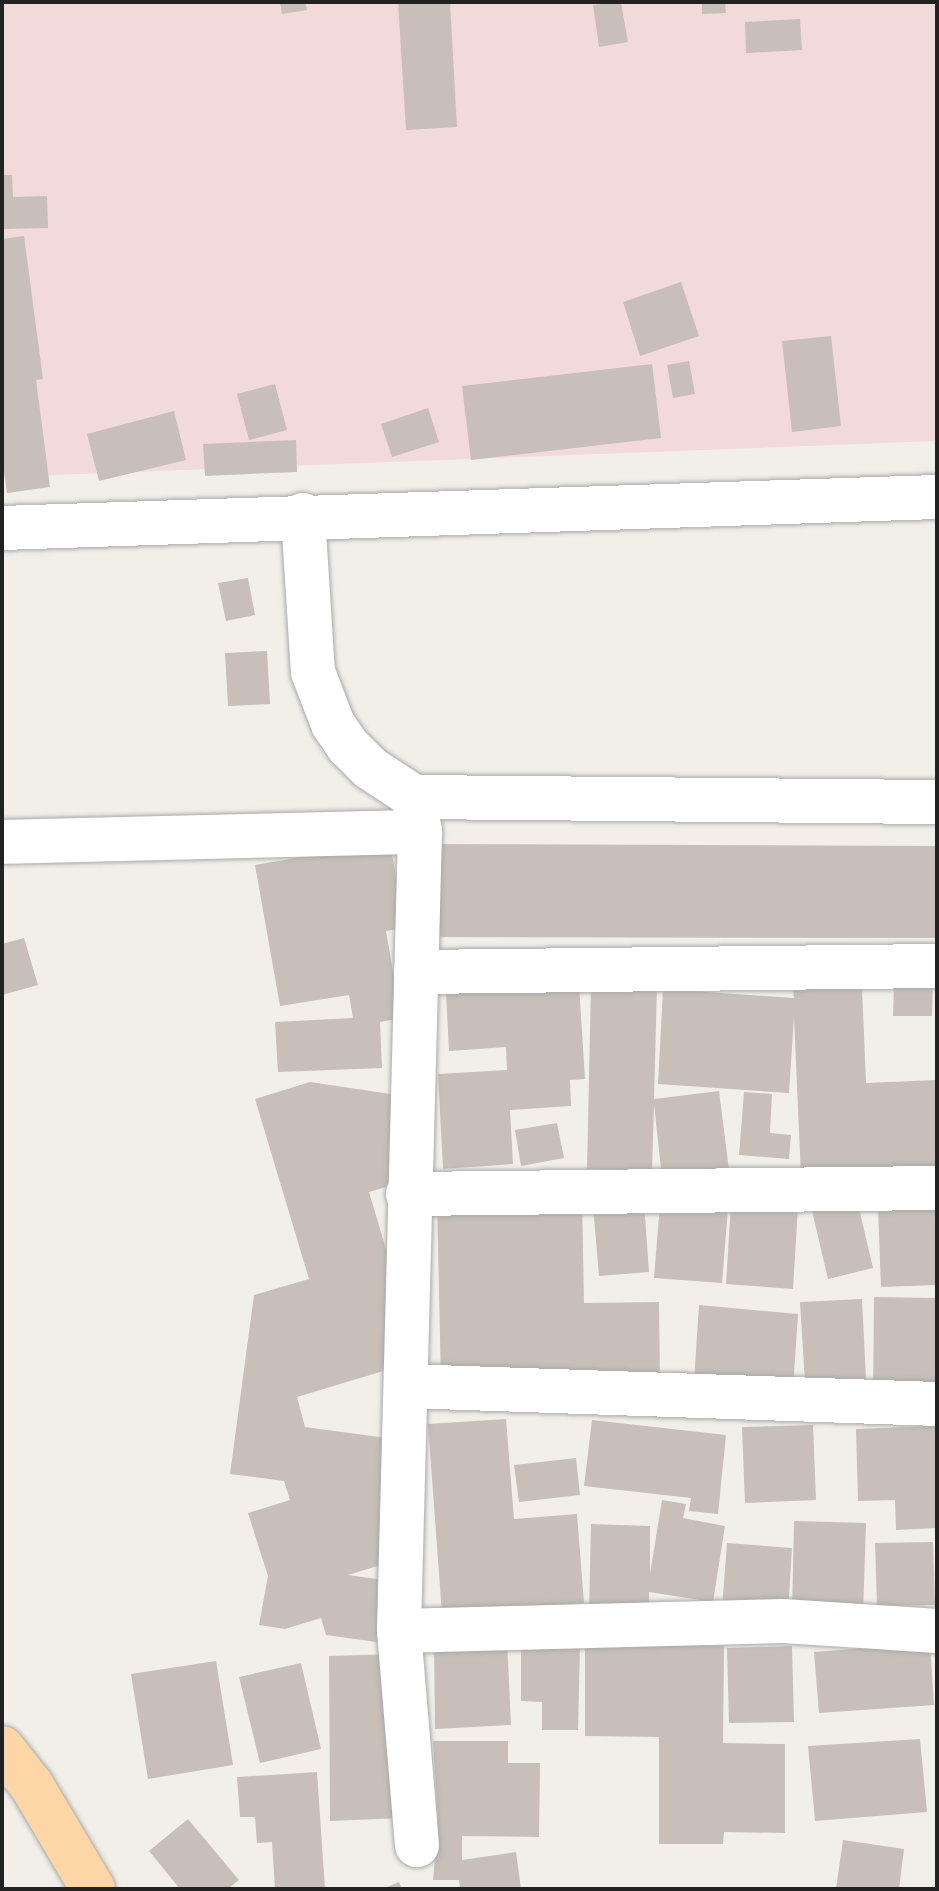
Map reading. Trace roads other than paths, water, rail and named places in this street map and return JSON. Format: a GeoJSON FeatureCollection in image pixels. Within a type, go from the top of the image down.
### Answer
{"type":"FeatureCollection","features":[{"type":"Feature","properties":{"kind":"main road"},"geometry":{"type":"LineString","coordinates":[[2,1748],[32,1786],[93,1889]]}},
{"type":"Feature","properties":{"kind":"street"},"geometry":{"type":"LineString","coordinates":[[2,528],[303,515],[937,497]]}},
{"type":"Feature","properties":{"kind":"street"},"geometry":{"type":"LineString","coordinates":[[303,515],[313,672],[333,724],[370,768],[417,814],[416,972],[399,1631],[417,1845]]}},
{"type":"Feature","properties":{"kind":"street"},"geometry":{"type":"LineString","coordinates":[[2,842],[417,814],[937,802]]}},
{"type":"Feature","properties":{"kind":"street"},"geometry":{"type":"LineString","coordinates":[[416,972],[937,966]]}},
{"type":"Feature","properties":{"kind":"street"},"geometry":{"type":"LineString","coordinates":[[408,1194],[937,1188]]}},
{"type":"Feature","properties":{"kind":"street"},"geometry":{"type":"LineString","coordinates":[[406,1386],[937,1404]]}},
{"type":"Feature","properties":{"kind":"street"},"geometry":{"type":"LineString","coordinates":[[399,1631],[783,1621],[937,1631]]}}]}
